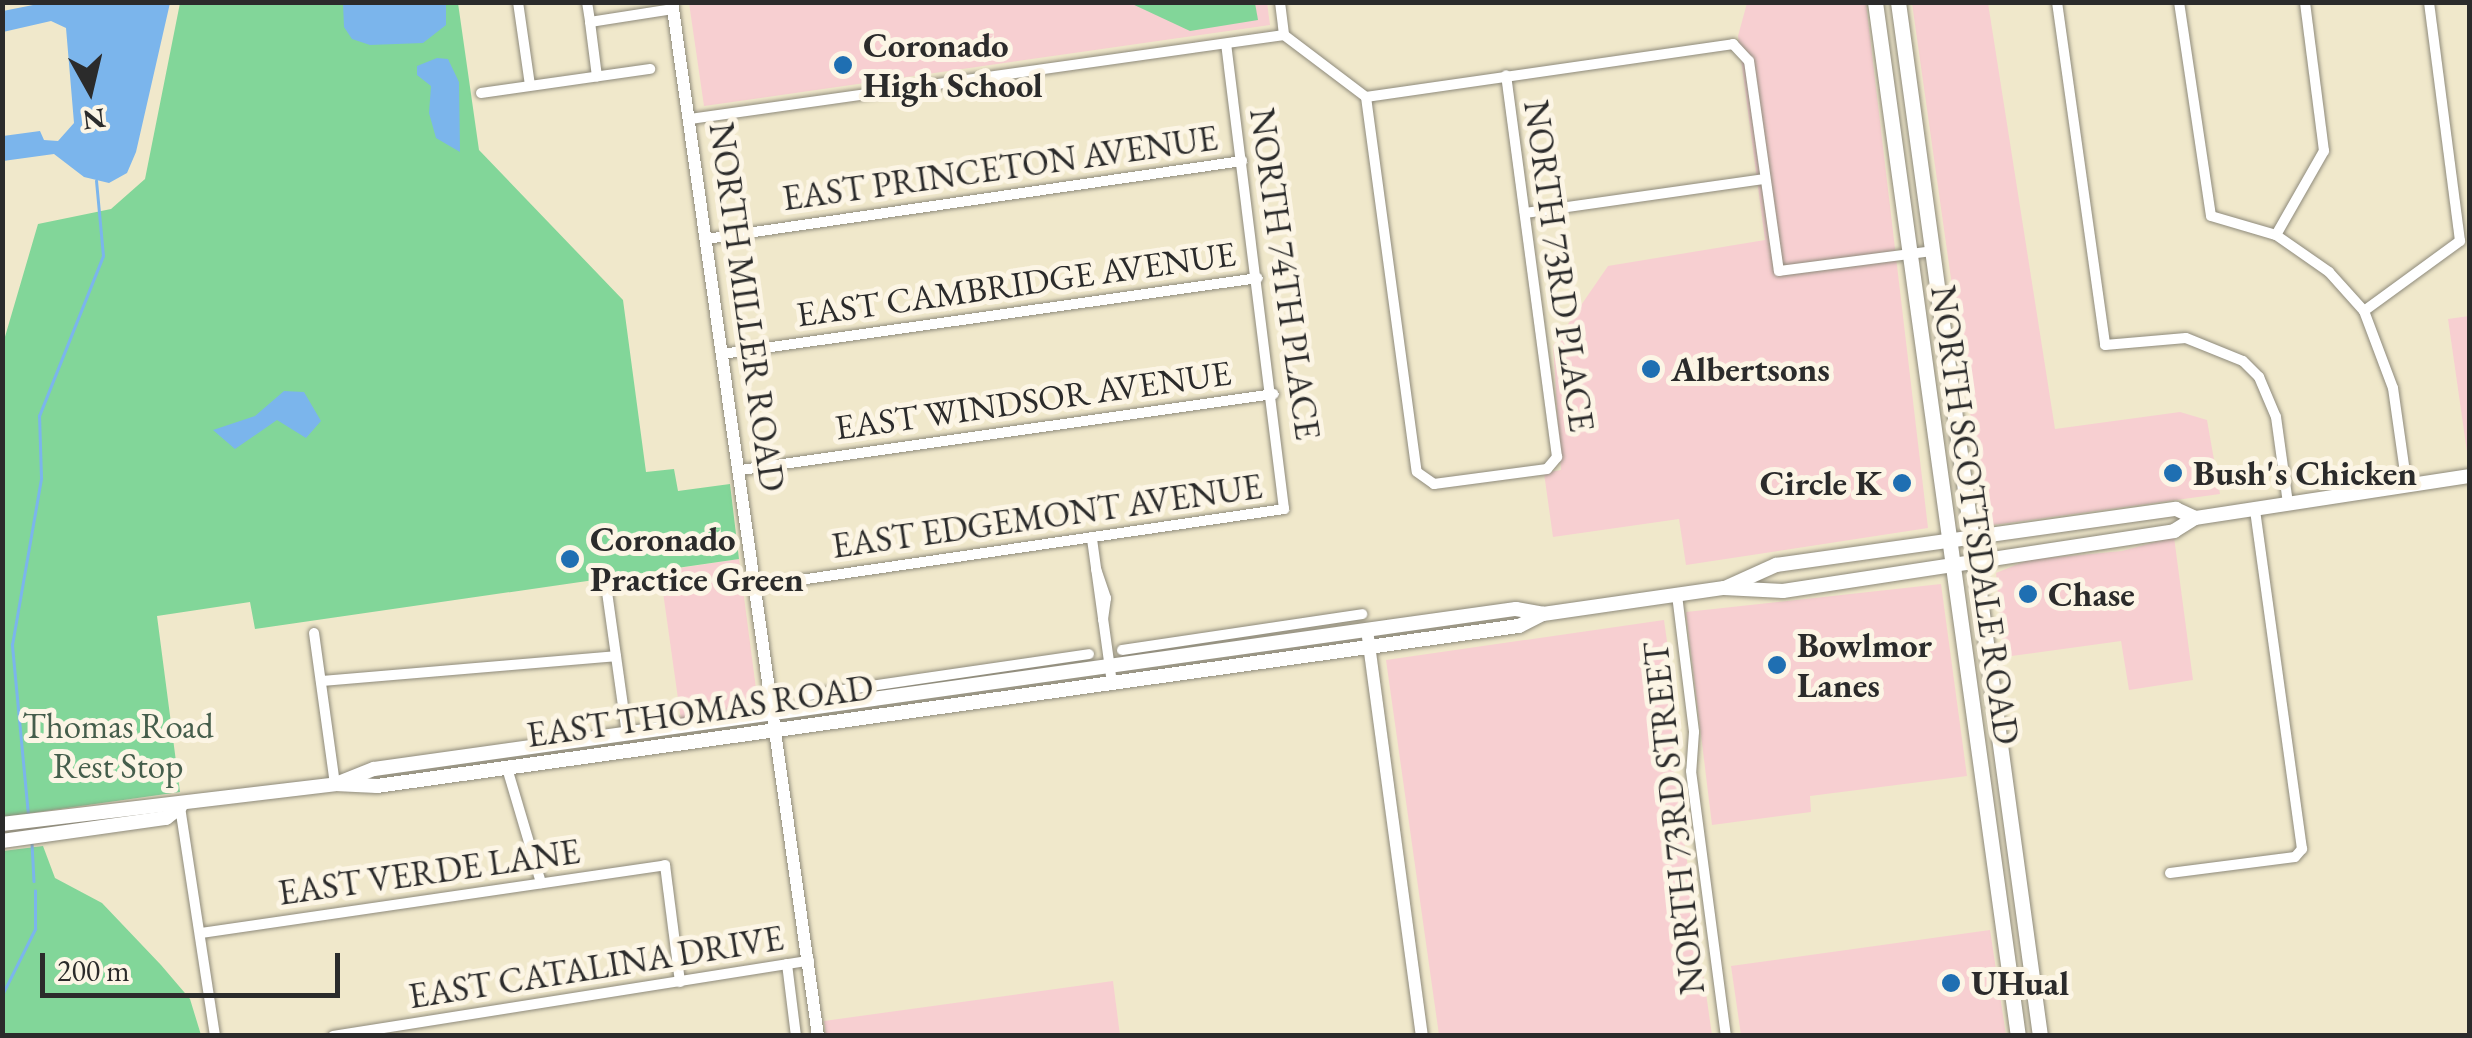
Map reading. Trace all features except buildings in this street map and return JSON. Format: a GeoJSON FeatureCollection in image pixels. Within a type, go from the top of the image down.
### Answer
{"type":"FeatureCollection","features":[{"type":"Feature","properties":{"kind":"main road","name":"NORTH SCOTTSDALE ROAD"},"geometry":{"type":"LineString","coordinates":[[1875,2],[1946,540],[2018,1036]]}},
{"type":"Feature","properties":{"kind":"main road","name":"NORTH SCOTTSDALE ROAD"},"geometry":{"type":"LineString","coordinates":[[1898,2],[1978,562],[2040,1036]]}},
{"type":"Feature","properties":{"kind":"main road"},"geometry":{"type":"LineString","coordinates":[[1916,314],[1941,310]]}},
{"type":"Feature","properties":{"kind":"main road","name":"EAST THOMAS ROAD"},"geometry":{"type":"LineString","coordinates":[[335,784],[374,769],[627,734],[777,722],[1072,688],[1519,626],[1543,614],[1724,588],[1783,591],[1950,567],[2174,531],[2195,518],[2470,476]]}},
{"type":"Feature","properties":{"kind":"main road","name":"EAST THOMAS ROAD"},"geometry":{"type":"LineString","coordinates":[[1724,588],[1776,565],[2176,509],[2195,518]]}},
{"type":"Feature","properties":{"kind":"main road","name":"EAST THOMAS ROAD"},"geometry":{"type":"LineString","coordinates":[[2,841],[166,818],[180,807],[335,784],[377,786],[507,768],[777,722],[871,693],[1068,664],[1109,666],[1151,653],[1290,642],[1516,609],[1543,614]]}},
{"type":"Feature","properties":{"kind":"main road","name":"EAST THOMAS ROAD"},"geometry":{"type":"LineString","coordinates":[[2,824],[165,801],[180,807]]}},
{"type":"Feature","properties":{"kind":"street"},"geometry":{"type":"LineString","coordinates":[[518,2],[530,85]]}},
{"type":"Feature","properties":{"kind":"street"},"geometry":{"type":"LineString","coordinates":[[588,2],[597,76]]}},
{"type":"Feature","properties":{"kind":"street"},"geometry":{"type":"LineString","coordinates":[[1280,2],[1284,35]]}},
{"type":"Feature","properties":{"kind":"street"},"geometry":{"type":"LineString","coordinates":[[2057,2],[2105,345],[2186,338],[2243,361],[2272,406],[2288,504]]}},
{"type":"Feature","properties":{"kind":"street"},"geometry":{"type":"LineString","coordinates":[[2179,2],[2211,216],[2276,235],[2329,272],[2364,311],[2394,388],[2407,486]]}},
{"type":"Feature","properties":{"kind":"street"},"geometry":{"type":"LineString","coordinates":[[2276,235],[2324,151],[2305,2]]}},
{"type":"Feature","properties":{"kind":"street"},"geometry":{"type":"LineString","coordinates":[[2364,311],[2460,241],[2429,2]]}},
{"type":"Feature","properties":{"kind":"street"},"geometry":{"type":"LineString","coordinates":[[590,22],[673,6]]}},
{"type":"Feature","properties":{"kind":"street","name":"NORTH MILLER ROAD"},"geometry":{"type":"LineString","coordinates":[[673,6],[759,586],[818,1036]]}},
{"type":"Feature","properties":{"kind":"street"},"geometry":{"type":"LineString","coordinates":[[690,119],[1284,35],[1366,97],[1740,46],[1749,62],[1779,271],[1933,251]]}},
{"type":"Feature","properties":{"kind":"street","name":"NORTH 74TH PLACE"},"geometry":{"type":"LineString","coordinates":[[1226,44],[1274,394],[1284,510]]}},
{"type":"Feature","properties":{"kind":"street"},"geometry":{"type":"LineString","coordinates":[[481,93],[650,69]]}},
{"type":"Feature","properties":{"kind":"street","name":"NORTH 73RD PLACE"},"geometry":{"type":"LineString","coordinates":[[1366,97],[1424,481],[1554,464],[1506,76]]}},
{"type":"Feature","properties":{"kind":"street","name":"EAST PRINCETON AVENUE"},"geometry":{"type":"LineString","coordinates":[[706,239],[1242,161]]}},
{"type":"Feature","properties":{"kind":"street"},"geometry":{"type":"LineString","coordinates":[[1525,213],[1764,179]]}},
{"type":"Feature","properties":{"kind":"street","name":"EAST CAMBRIDGE AVENUE"},"geometry":{"type":"LineString","coordinates":[[722,354],[1258,278]]}},
{"type":"Feature","properties":{"kind":"street","name":"EAST WINDSOR AVENUE"},"geometry":{"type":"LineString","coordinates":[[740,470],[1274,394]]}},
{"type":"Feature","properties":{"kind":"street"},"geometry":{"type":"LineString","coordinates":[[2170,874],[2295,857],[2302,849],[2255,509]]}},
{"type":"Feature","properties":{"kind":"street","name":"EAST EDGEMONT AVENUE"},"geometry":{"type":"LineString","coordinates":[[759,586],[1284,510]]}},
{"type":"Feature","properties":{"kind":"street"},"geometry":{"type":"LineString","coordinates":[[1092,539],[1112,682]]}},
{"type":"Feature","properties":{"kind":"street"},"geometry":{"type":"LineString","coordinates":[[607,592],[627,734]]}},
{"type":"Feature","properties":{"kind":"street","name":"NORTH 73RD STREET"},"geometry":{"type":"LineString","coordinates":[[1677,595],[1694,732],[1690,771],[1726,1036]]}},
{"type":"Feature","properties":{"kind":"street","name":"EAST THOMAS ROAD"},"geometry":{"type":"LineString","coordinates":[[1122,650],[1151,653],[1362,614]]}},
{"type":"Feature","properties":{"kind":"street"},"geometry":{"type":"LineString","coordinates":[[1287,626],[1290,642]]}},
{"type":"Feature","properties":{"kind":"street"},"geometry":{"type":"LineString","coordinates":[[1367,630],[1422,1036]]}},
{"type":"Feature","properties":{"kind":"street"},"geometry":{"type":"LineString","coordinates":[[314,633],[335,784]]}},
{"type":"Feature","properties":{"kind":"street"},"geometry":{"type":"LineString","coordinates":[[1151,653],[1154,676]]}},
{"type":"Feature","properties":{"kind":"street","name":"EAST THOMAS ROAD"},"geometry":{"type":"LineString","coordinates":[[1068,664],[1090,654]]}},
{"type":"Feature","properties":{"kind":"street"},"geometry":{"type":"LineString","coordinates":[[321,680],[616,656]]}},
{"type":"Feature","properties":{"kind":"street"},"geometry":{"type":"LineString","coordinates":[[1068,664],[1072,688]]}},
{"type":"Feature","properties":{"kind":"street","name":"EAST THOMAS ROAD"},"geometry":{"type":"LineString","coordinates":[[802,696],[871,693]]}},
{"type":"Feature","properties":{"kind":"street"},"geometry":{"type":"LineString","coordinates":[[507,768],[541,883]]}},
{"type":"Feature","properties":{"kind":"street"},"geometry":{"type":"LineString","coordinates":[[180,807],[215,1036]]}},
{"type":"Feature","properties":{"kind":"street","name":"EAST VERDE LANE"},"geometry":{"type":"LineString","coordinates":[[201,933],[665,866],[680,982]]}},
{"type":"Feature","properties":{"kind":"street","name":"EAST CATALINA DRIVE"},"geometry":{"type":"LineString","coordinates":[[333,1036],[808,961]]}},
{"type":"Feature","properties":{"kind":"street"},"geometry":{"type":"LineString","coordinates":[[787,964],[796,1036]]}},
{"type":"Feature","properties":{"kind":"shaded area","name":"Coronado High School"},"geometry":{"type":"Polygon","coordinates":[[[1267,2],[1270,25],[704,106],[689,3],[1267,2]]]}},
{"type":"Feature","properties":{"kind":"shaded area"},"geometry":{"type":"Polygon","coordinates":[[[1747,3],[1866,3],[1928,528],[1686,565],[1679,519],[1553,537],[1544,473],[1561,470],[1553,346],[1608,266],[1765,240],[1738,36],[1747,3]]]}},
{"type":"Feature","properties":{"kind":"shaded area"},"geometry":{"type":"Polygon","coordinates":[[[1912,3],[1988,3],[2055,429],[2180,412],[2207,420],[2220,494],[1986,526],[1912,3]]]}},
{"type":"Feature","properties":{"kind":"shaded area"},"geometry":{"type":"Polygon","coordinates":[[[2469,316],[2470,458],[2468,459],[2448,319],[2469,316]]]}},
{"type":"Feature","properties":{"kind":"shaded area"},"geometry":{"type":"Polygon","coordinates":[[[2174,537],[2193,680],[2129,690],[2121,641],[2004,657],[1996,573],[2028,560],[2122,551],[2174,537]]]}},
{"type":"Feature","properties":{"kind":"shaded area"},"geometry":{"type":"Polygon","coordinates":[[[739,559],[758,704],[681,720],[660,571],[739,559]]]}},
{"type":"Feature","properties":{"kind":"shaded area"},"geometry":{"type":"Polygon","coordinates":[[[1941,584],[1967,776],[1810,796],[1811,812],[1712,825],[1686,612],[1941,584]]]}},
{"type":"Feature","properties":{"kind":"shaded area"},"geometry":{"type":"Polygon","coordinates":[[[1664,620],[1680,734],[1673,763],[1712,1035],[1439,1035],[1386,660],[1664,620]]]}},
{"type":"Feature","properties":{"kind":"shaded area"},"geometry":{"type":"Polygon","coordinates":[[[1990,930],[2006,1035],[1741,1035],[1731,966],[1990,930]]]}},
{"type":"Feature","properties":{"kind":"shaded area"},"geometry":{"type":"Polygon","coordinates":[[[1113,981],[1120,1035],[826,1035],[824,1021],[1113,981]]]}},
{"type":"Feature","properties":{"kind":"green space","name":"Thomas Road Rest Stop"},"geometry":{"type":"Polygon","coordinates":[[[180,3],[458,3],[479,150],[623,300],[646,472],[674,469],[678,491],[730,484],[739,559],[255,629],[250,602],[157,616],[180,792],[3,817],[2,347],[38,224],[111,209],[145,179],[180,3]]]}},
{"type":"Feature","properties":{"kind":"green space"},"geometry":{"type":"Polygon","coordinates":[[[1130,3],[1255,3],[1258,20],[1190,31],[1130,3]]]}},
{"type":"Feature","properties":{"kind":"green space"},"geometry":{"type":"Polygon","coordinates":[[[43,846],[55,878],[102,903],[190,999],[201,1035],[3,1035],[3,851],[43,846]]]}},
{"type":"Feature","properties":{"kind":"water"},"geometry":{"type":"Polygon","coordinates":[[[43,3],[170,3],[136,152],[127,173],[109,183],[84,177],[54,154],[3,161],[3,136],[40,131],[44,140],[58,141],[74,123],[66,28],[51,21],[3,32],[3,11],[43,3]]]}},
{"type":"Feature","properties":{"kind":"water"},"geometry":{"type":"Polygon","coordinates":[[[343,3],[446,3],[446,25],[423,43],[370,45],[352,39],[344,27],[343,3]]]}},
{"type":"Feature","properties":{"kind":"water"},"geometry":{"type":"Polygon","coordinates":[[[437,58],[448,59],[459,82],[460,152],[436,138],[429,113],[431,86],[417,75],[417,66],[437,58]]]}},
{"type":"Feature","properties":{"kind":"water"},"geometry":{"type":"Polygon","coordinates":[[[284,391],[304,392],[321,421],[306,438],[277,420],[235,449],[213,430],[255,416],[284,391]]]}},
{"type":"Feature","properties":{"kind":"waterway"},"geometry":{"type":"LineString","coordinates":[[28,815],[12,645],[41,478],[39,416],[103,256],[96,181]]}},
{"type":"Feature","properties":{"kind":"waterway"},"geometry":{"type":"LineString","coordinates":[[32,843],[34,881]]}},
{"type":"Feature","properties":{"kind":"waterway"},"geometry":{"type":"LineString","coordinates":[[2,995],[35,929],[35,891]]}},
{"type":"Feature","properties":{"kind":"place","name":"Coronado High School"},"geometry":{"type":"Point","coordinates":[843,65]}},
{"type":"Feature","properties":{"kind":"place","name":"Albertsons"},"geometry":{"type":"Point","coordinates":[1651,369]}},
{"type":"Feature","properties":{"kind":"place","name":"Bush's Chicken"},"geometry":{"type":"Point","coordinates":[2173,473]}},
{"type":"Feature","properties":{"kind":"place","name":"Circle K"},"geometry":{"type":"Point","coordinates":[1902,483]}},
{"type":"Feature","properties":{"kind":"place","name":"Coronado Practice Green"},"geometry":{"type":"Point","coordinates":[570,559]}},
{"type":"Feature","properties":{"kind":"place","name":"Chase"},"geometry":{"type":"Point","coordinates":[2028,594]}},
{"type":"Feature","properties":{"kind":"place","name":"Bowlmor Lanes"},"geometry":{"type":"Point","coordinates":[1777,665]}},
{"type":"Feature","properties":{"kind":"place","name":"UHual"},"geometry":{"type":"Point","coordinates":[1951,983]}}]}
